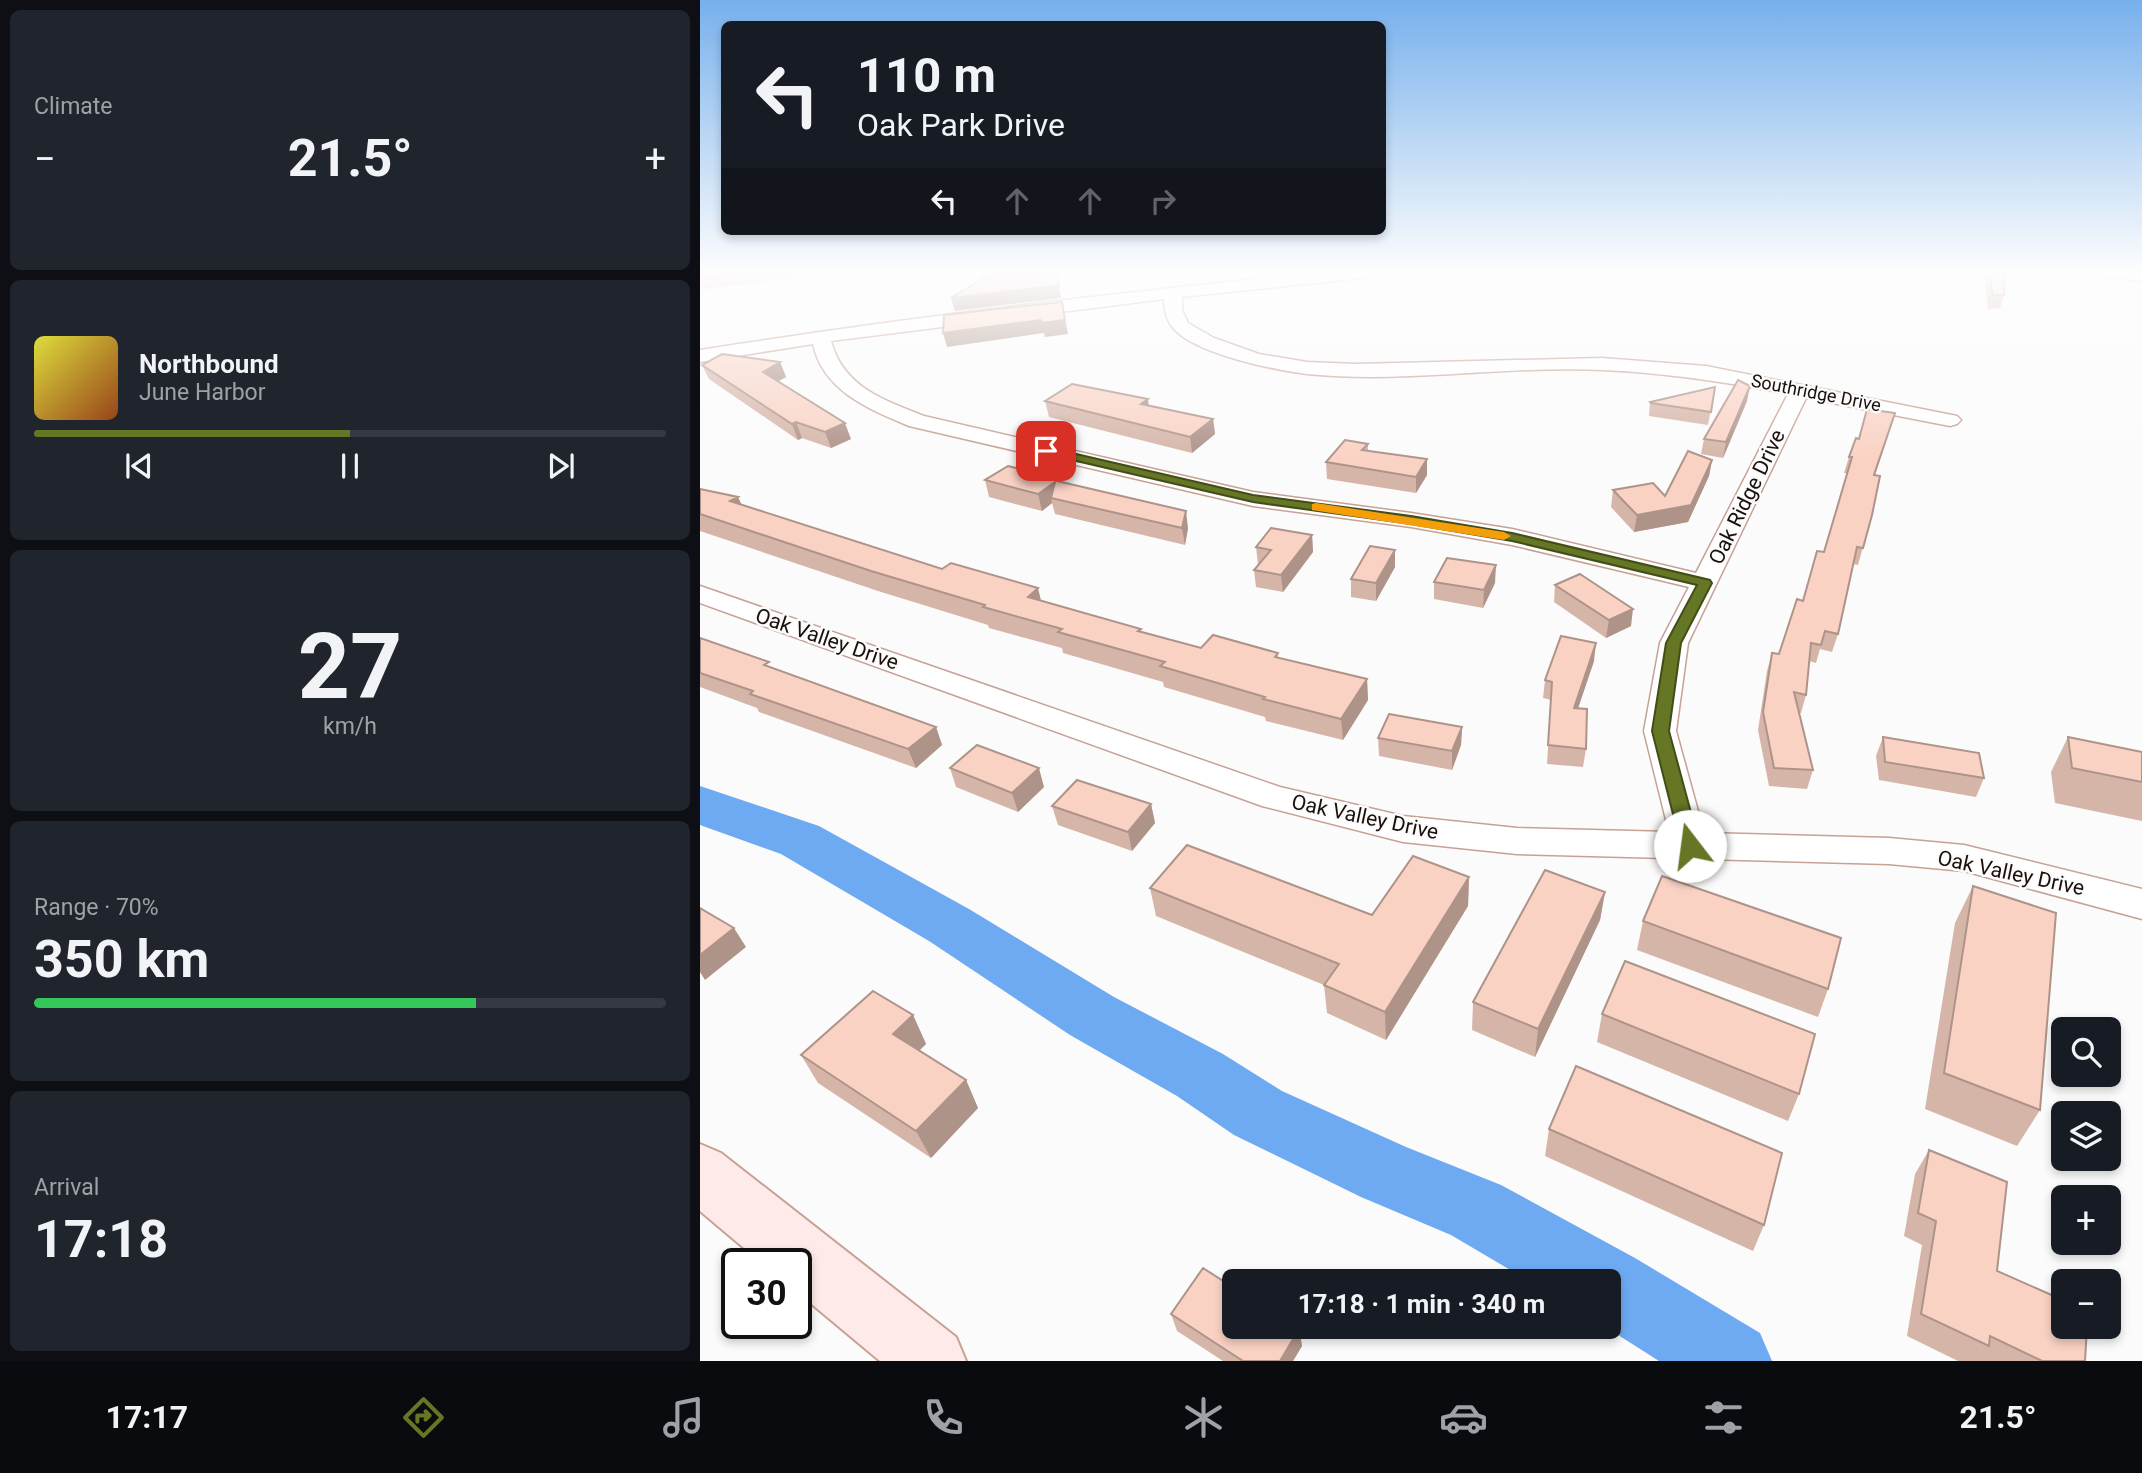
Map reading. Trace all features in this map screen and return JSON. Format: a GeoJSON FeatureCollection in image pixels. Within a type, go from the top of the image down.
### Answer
{"type":"FeatureCollection","features":[{"type":"Feature","properties":{"kind":"main road"},"geometry":{"type":"LineString","coordinates":[[700,1173],[932,1361]]}},
{"type":"Feature","properties":{"kind":"street"},"geometry":{"type":"LineString","coordinates":[[700,356],[832,335]]}},
{"type":"Feature","properties":{"kind":"street","name":"Southridge Drive"},"geometry":{"type":"LineString","coordinates":[[1195,335],[1208,342],[1255,359],[1307,369],[1602,364],[1706,372],[1950,420]]}},
{"type":"Feature","properties":{"kind":"street"},"geometry":{"type":"LineString","coordinates":[[820,336],[828,364],[847,385],[886,408],[917,421],[1253,499],[1411,520],[1512,537],[1705,583]]}},
{"type":"Feature","properties":{"kind":"street","name":"Oak Ridge Drive"},"geometry":{"type":"LineString","coordinates":[[1690,846],[1660,731],[1674,643],[1800,390]]}},
{"type":"Feature","properties":{"kind":"street","name":"Oak Valley Drive"},"geometry":{"type":"LineString","coordinates":[[700,594],[1274,798],[1403,829],[1517,841],[1889,851],[1964,858],[2142,904]]}},
{"type":"Feature","properties":{"kind":"building"},"geometry":{"type":"Polygon","coordinates":[[[722,354],[780,362],[763,372],[845,423],[825,432],[796,422],[792,424],[702,365],[722,354]]]}},
{"type":"Feature","properties":{"kind":"building"},"geometry":{"type":"Polygon","coordinates":[[[1738,380],[1750,386],[1726,442],[1704,439],[1738,380]]]}},
{"type":"Feature","properties":{"kind":"building"},"geometry":{"type":"Polygon","coordinates":[[[1072,384],[1148,399],[1141,404],[1213,419],[1190,437],[1045,401],[1072,384]]]}},
{"type":"Feature","properties":{"kind":"building"},"geometry":{"type":"Polygon","coordinates":[[[1715,387],[1711,412],[1650,402],[1715,387]]]}},
{"type":"Feature","properties":{"kind":"building"},"geometry":{"type":"Polygon","coordinates":[[[1867,409],[1895,413],[1874,475],[1880,476],[1872,515],[1863,548],[1857,547],[1838,634],[1825,631],[1821,645],[1811,643],[1806,695],[1794,692],[1813,770],[1774,768],[1763,712],[1772,653],[1779,654],[1797,599],[1803,601],[1817,551],[1824,552],[1852,457],[1849,457],[1856,438],[1859,439],[1867,409]]]}},
{"type":"Feature","properties":{"kind":"building"},"geometry":{"type":"Polygon","coordinates":[[[1345,440],[1368,444],[1362,450],[1427,459],[1416,477],[1326,462],[1345,440]]]}},
{"type":"Feature","properties":{"kind":"building"},"geometry":{"type":"Polygon","coordinates":[[[1688,451],[1712,460],[1691,505],[1637,515],[1613,490],[1653,483],[1665,496],[1688,451]]]}},
{"type":"Feature","properties":{"kind":"building"},"geometry":{"type":"Polygon","coordinates":[[[1008,466],[1060,479],[1057,481],[1186,511],[1182,528],[1051,498],[1055,482],[1038,494],[985,480],[1008,466]]]}},
{"type":"Feature","properties":{"kind":"building"},"geometry":{"type":"Polygon","coordinates":[[[700,489],[738,497],[730,501],[942,569],[951,563],[1038,588],[1028,597],[1141,629],[1138,631],[1201,648],[1213,635],[1278,653],[1275,657],[1367,679],[1341,719],[1263,699],[1265,697],[1160,666],[1165,662],[1058,632],[1062,629],[983,607],[985,605],[871,571],[700,514],[700,489]]]}},
{"type":"Feature","properties":{"kind":"building"},"geometry":{"type":"Polygon","coordinates":[[[1271,528],[1312,535],[1281,575],[1254,570],[1271,550],[1256,547],[1271,528]]]}},
{"type":"Feature","properties":{"kind":"building"},"geometry":{"type":"Polygon","coordinates":[[[1370,546],[1395,550],[1376,583],[1351,579],[1370,546]]]}},
{"type":"Feature","properties":{"kind":"building"},"geometry":{"type":"Polygon","coordinates":[[[1447,558],[1496,565],[1484,590],[1434,582],[1447,558]]]}},
{"type":"Feature","properties":{"kind":"building"},"geometry":{"type":"Polygon","coordinates":[[[1580,574],[1633,609],[1609,620],[1555,585],[1580,574]]]}},
{"type":"Feature","properties":{"kind":"building"},"geometry":{"type":"Polygon","coordinates":[[[1561,636],[1596,643],[1574,708],[1587,709],[1586,749],[1548,745],[1552,682],[1545,680],[1561,636]]]}},
{"type":"Feature","properties":{"kind":"building"},"geometry":{"type":"Polygon","coordinates":[[[700,638],[769,662],[764,665],[936,727],[908,749],[750,694],[753,691],[700,673],[700,638]]]}},
{"type":"Feature","properties":{"kind":"building"},"geometry":{"type":"Polygon","coordinates":[[[1389,714],[1462,727],[1452,751],[1378,738],[1389,714]]]}},
{"type":"Feature","properties":{"kind":"building"},"geometry":{"type":"Polygon","coordinates":[[[1883,737],[1979,753],[1984,778],[1885,762],[1883,737]]]}},
{"type":"Feature","properties":{"kind":"building"},"geometry":{"type":"Polygon","coordinates":[[[2068,737],[2142,752],[2142,782],[2072,768],[2068,737]]]}},
{"type":"Feature","properties":{"kind":"building"},"geometry":{"type":"Polygon","coordinates":[[[977,745],[1039,768],[1012,793],[950,768],[977,745]]]}},
{"type":"Feature","properties":{"kind":"building"},"geometry":{"type":"Polygon","coordinates":[[[1077,780],[1151,804],[1128,832],[1052,806],[1077,780]]]}},
{"type":"Feature","properties":{"kind":"building"},"geometry":{"type":"Polygon","coordinates":[[[1187,845],[1372,915],[1413,856],[1469,877],[1385,1012],[1324,985],[1339,964],[1150,888],[1187,845]]]}},
{"type":"Feature","properties":{"kind":"building"},"geometry":{"type":"Polygon","coordinates":[[[1545,870],[1605,892],[1538,1029],[1473,1002],[1545,870]]]}},
{"type":"Feature","properties":{"kind":"building"},"geometry":{"type":"Polygon","coordinates":[[[1662,876],[1841,938],[1828,989],[1643,921],[1662,876]]]}},
{"type":"Feature","properties":{"kind":"building"},"geometry":{"type":"Polygon","coordinates":[[[1973,886],[2056,913],[2040,1110],[1944,1073],[1973,886]]]}},
{"type":"Feature","properties":{"kind":"building"},"geometry":{"type":"Polygon","coordinates":[[[700,908],[734,928],[700,955],[700,908]]]}},
{"type":"Feature","properties":{"kind":"building"},"geometry":{"type":"Polygon","coordinates":[[[1625,961],[1815,1034],[1799,1094],[1602,1014],[1625,961]]]}},
{"type":"Feature","properties":{"kind":"building"},"geometry":{"type":"Polygon","coordinates":[[[873,991],[913,1015],[893,1034],[966,1080],[916,1131],[801,1055],[873,991]]]}},
{"type":"Feature","properties":{"kind":"building"},"geometry":{"type":"Polygon","coordinates":[[[1576,1066],[1782,1153],[1764,1225],[1549,1129],[1576,1066]]]}},
{"type":"Feature","properties":{"kind":"building"},"geometry":{"type":"Polygon","coordinates":[[[1929,1150],[2007,1182],[1997,1271],[2051,1295],[2051,1339],[2086,1339],[2085,1361],[2042,1361],[1990,1336],[1989,1346],[1921,1314],[1936,1221],[1918,1213],[1929,1150]]]}},
{"type":"Feature","properties":{"kind":"building"},"geometry":{"type":"Polygon","coordinates":[[[1203,1268],[1222,1280],[1222,1339],[1293,1339],[1280,1361],[1243,1361],[1171,1314],[1203,1268]]]}},
{"type":"Feature","properties":{"kind":"waterway"},"geometry":{"type":"LineString","coordinates":[[700,805],[800,840],[949,925],[1092,1016],[1200,1075],[1258,1113],[1386,1173],[1476,1210],[1580,1269]]}},
{"type":"Feature","properties":{"kind":"waterway"},"geometry":{"type":"LineString","coordinates":[[1621,1293],[1732,1361]]}},
{"type":"Feature","properties":{"kind":"slow traffic"},"geometry":{"type":"LineString","coordinates":[[1316,507],[1504,536]]}},
{"type":"Feature","properties":{"kind":"route"},"geometry":{"type":"LineString","coordinates":[[1046,451],[1253,499],[1411,520],[1512,537],[1705,583],[1674,643],[1660,731],[1690,846]]}}]}
